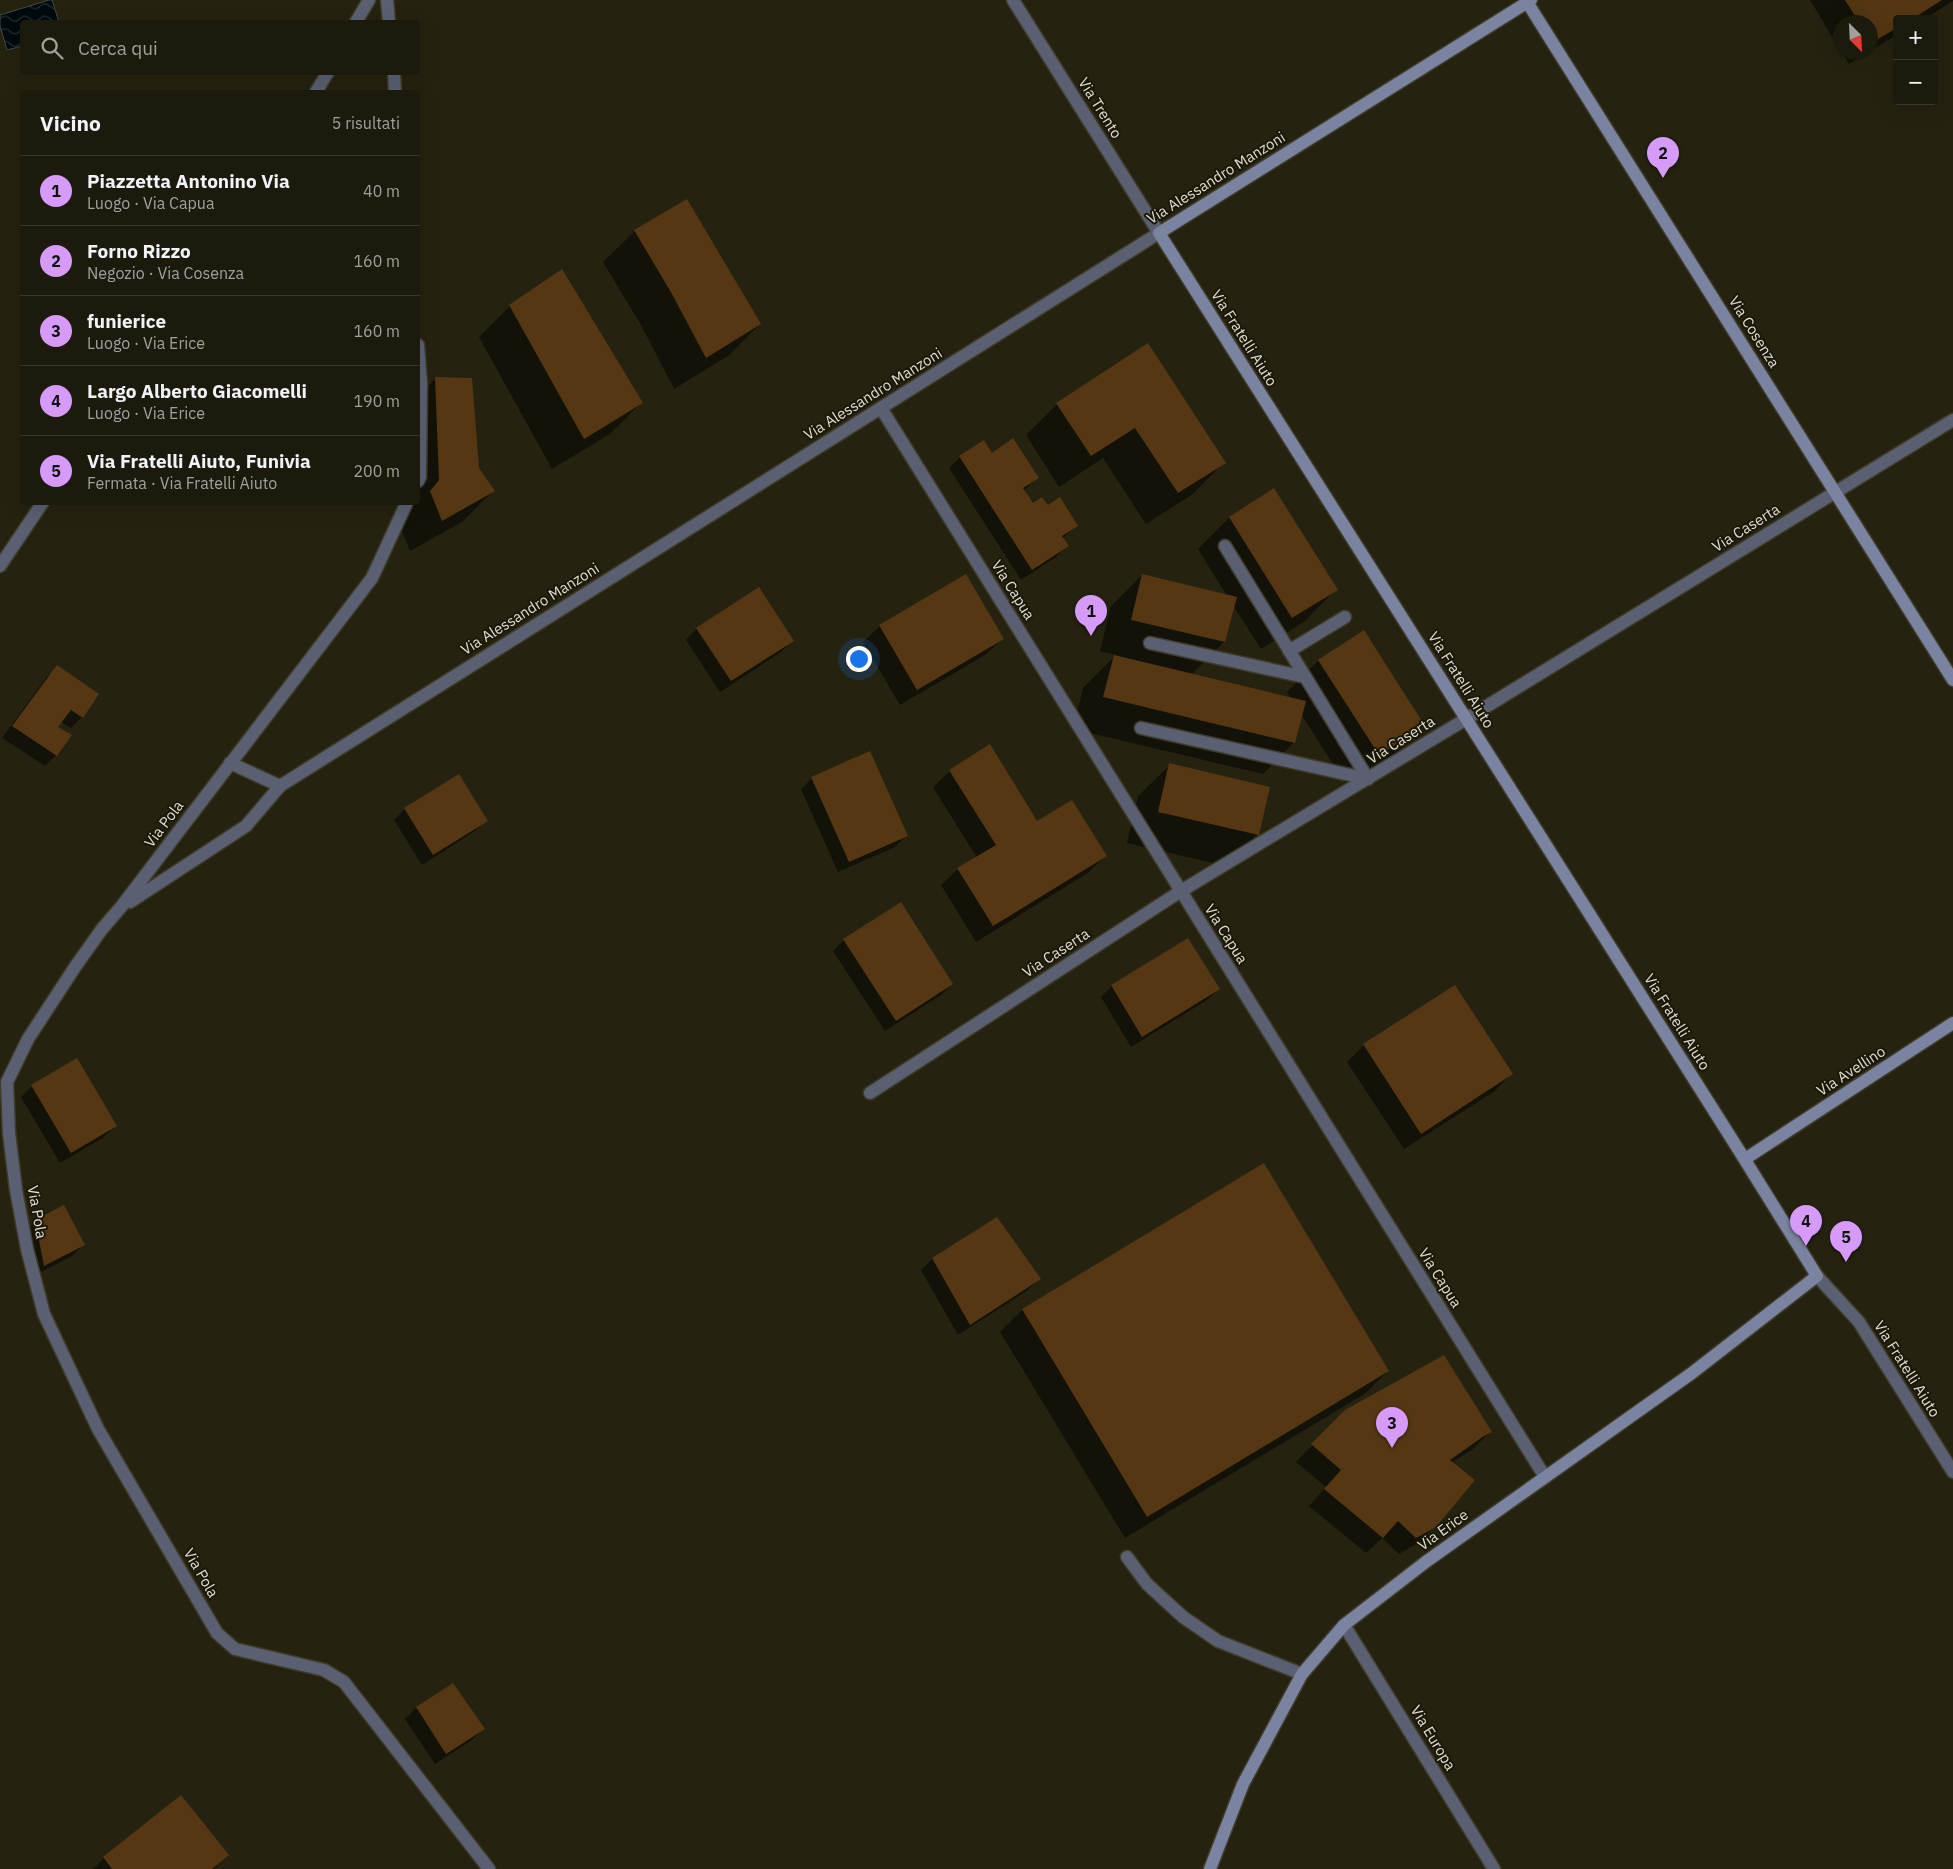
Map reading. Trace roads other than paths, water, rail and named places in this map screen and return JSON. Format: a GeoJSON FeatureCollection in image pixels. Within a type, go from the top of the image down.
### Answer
{"type":"FeatureCollection","features":[{"type":"Feature","properties":{"kind":"main road","name":"Via Alessandro Manzoni"},"geometry":{"type":"LineString","coordinates":[[1159,233],[1528,1]]}},
{"type":"Feature","properties":{"kind":"main road","name":"Via Cosenza"},"geometry":{"type":"LineString","coordinates":[[1528,1],[1953,680]]}},
{"type":"Feature","properties":{"kind":"main road","name":"Via Fratelli Aiuto"},"geometry":{"type":"LineString","coordinates":[[1159,233],[1745,1159],[1817,1276]]}},
{"type":"Feature","properties":{"kind":"main road","name":"Via Avellino"},"geometry":{"type":"LineString","coordinates":[[1745,1159],[1953,1023]]}},
{"type":"Feature","properties":{"kind":"main road","name":"Via Erice"},"geometry":{"type":"LineString","coordinates":[[1210,1869],[1243,1784],[1302,1674],[1344,1624],[1427,1561],[1692,1373],[1817,1276]]}},
{"type":"Feature","properties":{"kind":"street"},"geometry":{"type":"LineString","coordinates":[[357,20],[369,0]]}},
{"type":"Feature","properties":{"kind":"street"},"geometry":{"type":"LineString","coordinates":[[387,0],[389,20]]}},
{"type":"Feature","properties":{"kind":"street","name":"Via Trento"},"geometry":{"type":"LineString","coordinates":[[1013,0],[1159,233]]}},
{"type":"Feature","properties":{"kind":"street"},"geometry":{"type":"LineString","coordinates":[[317,90],[326,75]]}},
{"type":"Feature","properties":{"kind":"street"},"geometry":{"type":"LineString","coordinates":[[394,75],[395,90]]}},
{"type":"Feature","properties":{"kind":"street","name":"Via Alessandro Manzoni"},"geometry":{"type":"LineString","coordinates":[[122,907],[246,826],[280,786],[1159,233]]}},
{"type":"Feature","properties":{"kind":"street"},"geometry":{"type":"LineString","coordinates":[[420,371],[420,477]]}},
{"type":"Feature","properties":{"kind":"street","name":"Via Capua"},"geometry":{"type":"LineString","coordinates":[[881,408],[1544,1477]]}},
{"type":"Feature","properties":{"kind":"street","name":"Via Caserta"},"geometry":{"type":"LineString","coordinates":[[870,1094],[1181,891],[1466,719],[1953,420]]}},
{"type":"Feature","properties":{"kind":"street"},"geometry":{"type":"LineString","coordinates":[[0,566],[41,505]]}},
{"type":"Feature","properties":{"kind":"street","name":"Via Pola"},"geometry":{"type":"LineString","coordinates":[[407,505],[372,578],[122,907],[102,929],[28,1040],[7,1082],[8,1133],[27,1249],[44,1314],[98,1429],[217,1633],[235,1649],[324,1670],[344,1682],[490,1869]]}},
{"type":"Feature","properties":{"kind":"street"},"geometry":{"type":"LineString","coordinates":[[1224,546],[1368,778]]}},
{"type":"Feature","properties":{"kind":"street"},"geometry":{"type":"LineString","coordinates":[[1289,651],[1345,617]]}},
{"type":"Feature","properties":{"kind":"street"},"geometry":{"type":"LineString","coordinates":[[1150,643],[1305,677]]}},
{"type":"Feature","properties":{"kind":"street"},"geometry":{"type":"LineString","coordinates":[[1141,728],[1368,778]]}},
{"type":"Feature","properties":{"kind":"street"},"geometry":{"type":"LineString","coordinates":[[230,763],[280,786]]}},
{"type":"Feature","properties":{"kind":"street","name":"Via Fratelli Aiuto"},"geometry":{"type":"LineString","coordinates":[[1817,1276],[1859,1322],[1953,1472]]}},
{"type":"Feature","properties":{"kind":"street"},"geometry":{"type":"LineString","coordinates":[[1127,1557],[1147,1584],[1183,1617],[1218,1641],[1302,1674]]}},
{"type":"Feature","properties":{"kind":"street","name":"Via Europa"},"geometry":{"type":"LineString","coordinates":[[1344,1624],[1494,1869]]}},
{"type":"Feature","properties":{"kind":"water"},"geometry":{"type":"Polygon","coordinates":[[[52,0],[58,20],[20,20],[20,47],[7,50],[0,26],[0,15],[52,0]]]}},
{"type":"Feature","properties":{"kind":"place","name":"Forno Rizzo"},"geometry":{"type":"Point","coordinates":[1663,178]}},
{"type":"Feature","properties":{"kind":"place","name":"Piazzetta Antonino Via"},"geometry":{"type":"Point","coordinates":[1091,636]}},
{"type":"Feature","properties":{"kind":"place","name":"Largo Alberto Giacomelli"},"geometry":{"type":"Point","coordinates":[1806,1246]}},
{"type":"Feature","properties":{"kind":"place","name":"Via Fratelli Aiuto, Funivia"},"geometry":{"type":"Point","coordinates":[1846,1262]}},
{"type":"Feature","properties":{"kind":"place","name":"funierice"},"geometry":{"type":"Point","coordinates":[1392,1448]}}]}
